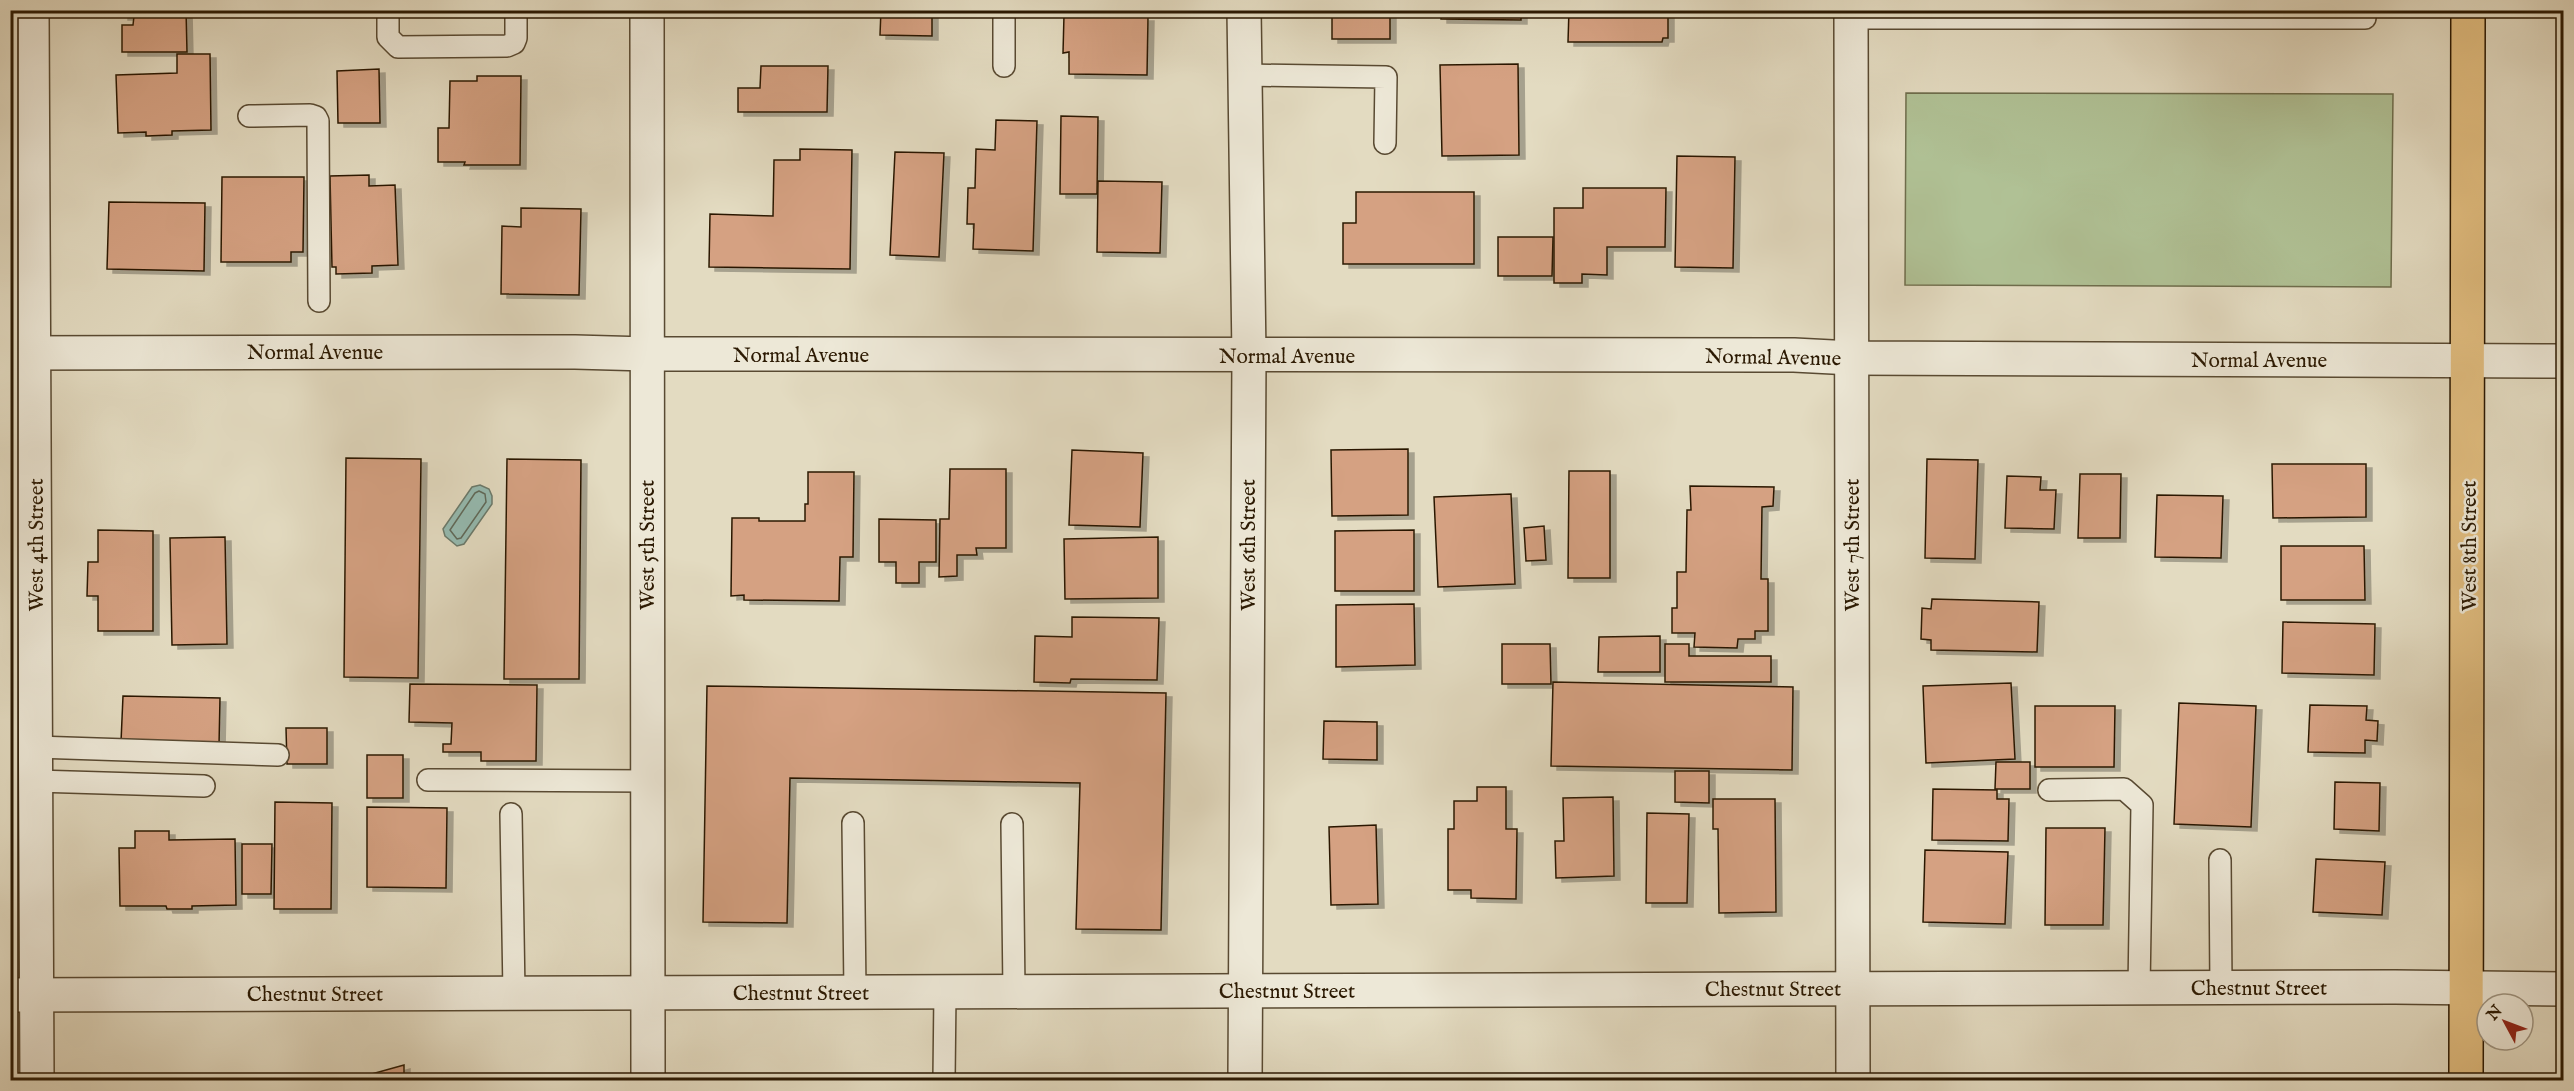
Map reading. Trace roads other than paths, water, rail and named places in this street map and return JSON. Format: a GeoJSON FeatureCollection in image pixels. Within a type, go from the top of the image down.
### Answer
{"type":"FeatureCollection","features":[{"type":"Feature","properties":{"kind":"main road","name":"West 8th Street"},"geometry":{"type":"LineString","coordinates":[[2466,1080],[2468,987],[2468,10]]}},
{"type":"Feature","properties":{"kind":"street","name":"West 4th Street"},"geometry":{"type":"LineString","coordinates":[[32,10],[23,353],[36,781],[24,995],[37,1080]]}},
{"type":"Feature","properties":{"kind":"street","name":"West 5th Street"},"geometry":{"type":"LineString","coordinates":[[647,10],[648,1080]]}},
{"type":"Feature","properties":{"kind":"street","name":"West 6th Street"},"geometry":{"type":"LineString","coordinates":[[1244,10],[1249,356],[1245,1080]]}},
{"type":"Feature","properties":{"kind":"street","name":"West 7th Street"},"geometry":{"type":"LineString","coordinates":[[1851,14],[1853,1080]]}},
{"type":"Feature","properties":{"kind":"street","name":"Normal Avenue"},"geometry":{"type":"LineString","coordinates":[[23,353],[1809,355],[1852,358],[2564,361]]}},
{"type":"Feature","properties":{"kind":"street","name":"Chestnut Street"},"geometry":{"type":"LineString","coordinates":[[24,995],[2468,987],[2564,989]]}},
{"type":"Feature","properties":{"kind":"lane"},"geometry":{"type":"LineString","coordinates":[[388,10],[388,37],[398,47],[507,46],[514,44],[516,10]]}},
{"type":"Feature","properties":{"kind":"lane"},"geometry":{"type":"LineString","coordinates":[[1004,10],[1004,66]]}},
{"type":"Feature","properties":{"kind":"lane"},"geometry":{"type":"LineString","coordinates":[[1851,14],[2365,18]]}},
{"type":"Feature","properties":{"kind":"lane"},"geometry":{"type":"LineString","coordinates":[[1245,75],[1386,77],[1385,143]]}},
{"type":"Feature","properties":{"kind":"lane"},"geometry":{"type":"LineString","coordinates":[[249,116],[310,115],[316,117],[318,121],[319,301]]}},
{"type":"Feature","properties":{"kind":"lane"},"geometry":{"type":"LineString","coordinates":[[36,747],[278,755]]}},
{"type":"Feature","properties":{"kind":"lane"},"geometry":{"type":"LineString","coordinates":[[428,780],[648,781]]}},
{"type":"Feature","properties":{"kind":"lane"},"geometry":{"type":"LineString","coordinates":[[36,781],[204,786]]}},
{"type":"Feature","properties":{"kind":"lane"},"geometry":{"type":"LineString","coordinates":[[2049,790],[2124,789],[2142,805],[2139,988]]}},
{"type":"Feature","properties":{"kind":"lane"},"geometry":{"type":"LineString","coordinates":[[511,814],[514,993]]}},
{"type":"Feature","properties":{"kind":"lane"},"geometry":{"type":"LineString","coordinates":[[854,824],[855,992]]}},
{"type":"Feature","properties":{"kind":"lane"},"geometry":{"type":"LineString","coordinates":[[1012,825],[1014,992]]}},
{"type":"Feature","properties":{"kind":"lane"},"geometry":{"type":"LineString","coordinates":[[2220,860],[2221,988]]}},
{"type":"Feature","properties":{"kind":"lane"},"geometry":{"type":"LineString","coordinates":[[944,1080],[945,992]]}},
{"type":"Feature","properties":{"kind":"water"},"geometry":{"type":"Polygon","coordinates":[[[480,485],[489,489],[492,504],[464,544],[457,546],[445,536],[443,529],[472,487],[480,485]]]}}]}
